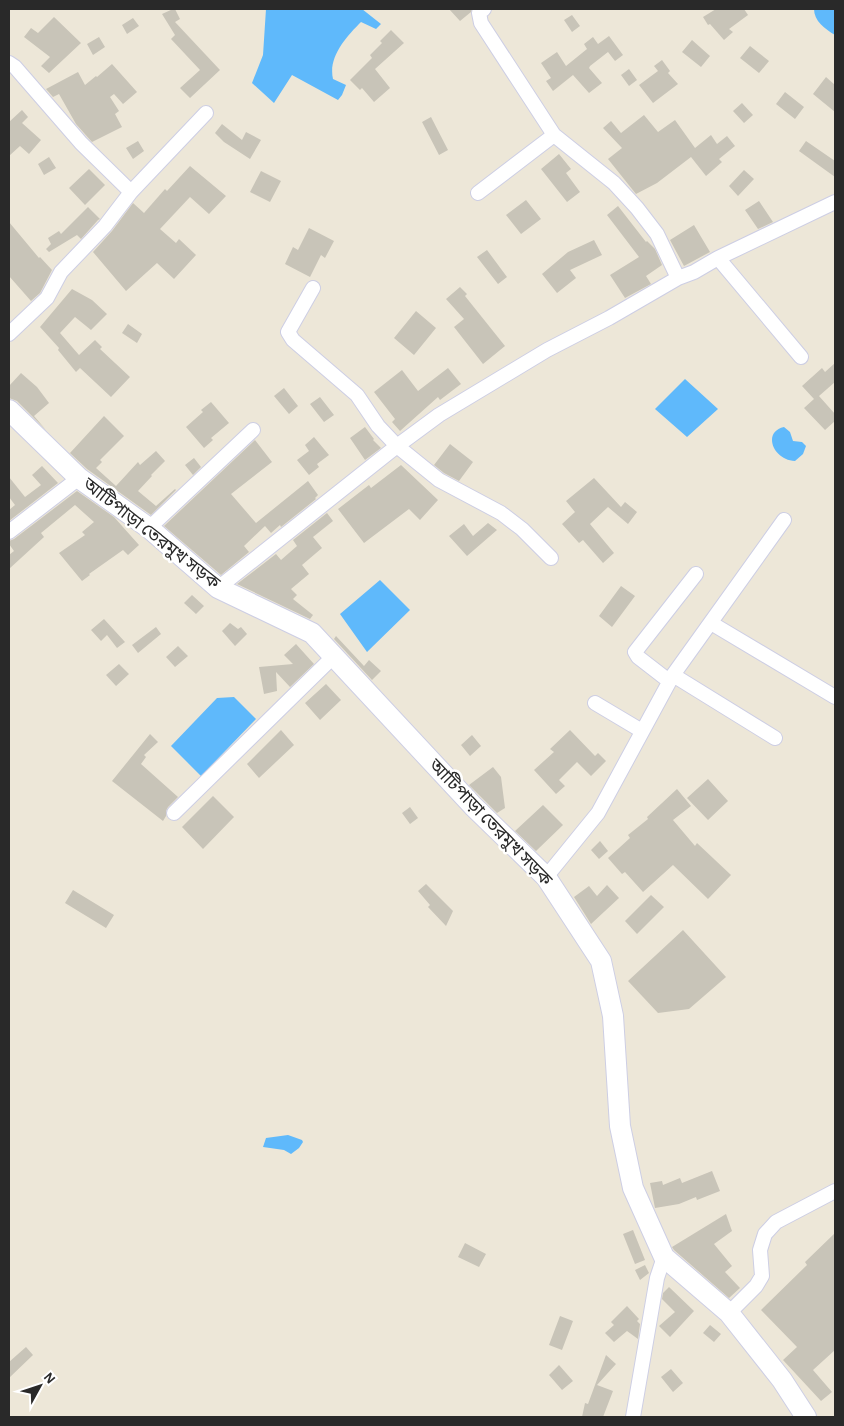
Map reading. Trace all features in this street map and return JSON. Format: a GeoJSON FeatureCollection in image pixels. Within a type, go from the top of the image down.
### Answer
{"type":"FeatureCollection","features":[{"type":"Feature","properties":{"kind":"main road","name":"আটিপাড়া তেরমুখ সড়ক"},"geometry":{"type":"LineString","coordinates":[[9,410],[79,478],[149,528],[218,588],[312,633],[473,806],[546,877],[601,961],[613,1016],[620,1126],[632,1188],[664,1257],[729,1313],[782,1380],[806,1417]]}},
{"type":"Feature","properties":{"kind":"street"},"geometry":{"type":"LineString","coordinates":[[484,9],[479,13],[481,23],[554,135],[614,183],[637,208],[657,234],[678,278]]}},
{"type":"Feature","properties":{"kind":"street"},"geometry":{"type":"LineString","coordinates":[[9,63],[15,67],[81,143],[131,192]]}},
{"type":"Feature","properties":{"kind":"street"},"geometry":{"type":"LineString","coordinates":[[9,334],[47,298],[61,272],[105,226],[131,192],[206,113]]}},
{"type":"Feature","properties":{"kind":"street"},"geometry":{"type":"LineString","coordinates":[[478,193],[554,135]]}},
{"type":"Feature","properties":{"kind":"street"},"geometry":{"type":"LineString","coordinates":[[218,588],[439,415],[547,350],[609,318],[678,278],[694,272],[718,258],[835,202]]}},
{"type":"Feature","properties":{"kind":"street"},"geometry":{"type":"LineString","coordinates":[[718,258],[801,357]]}},
{"type":"Feature","properties":{"kind":"street"},"geometry":{"type":"LineString","coordinates":[[313,288],[288,332],[292,340],[357,395],[378,426],[397,446],[439,480],[501,513],[522,529],[551,558]]}},
{"type":"Feature","properties":{"kind":"street"},"geometry":{"type":"LineString","coordinates":[[149,528],[253,430]]}},
{"type":"Feature","properties":{"kind":"street"},"geometry":{"type":"LineString","coordinates":[[9,532],[79,478]]}},
{"type":"Feature","properties":{"kind":"street"},"geometry":{"type":"LineString","coordinates":[[546,877],[598,813],[671,678],[784,520]]}},
{"type":"Feature","properties":{"kind":"street"},"geometry":{"type":"LineString","coordinates":[[696,574],[635,652],[638,657],[671,678],[775,738]]}},
{"type":"Feature","properties":{"kind":"street"},"geometry":{"type":"LineString","coordinates":[[710,623],[835,698]]}},
{"type":"Feature","properties":{"kind":"street"},"geometry":{"type":"LineString","coordinates":[[174,813],[334,656]]}},
{"type":"Feature","properties":{"kind":"street"},"geometry":{"type":"LineString","coordinates":[[595,703],[642,731]]}},
{"type":"Feature","properties":{"kind":"street"},"geometry":{"type":"LineString","coordinates":[[729,1313],[756,1286],[762,1276],[763,1269],[760,1250],[766,1234],[776,1222],[835,1191]]}},
{"type":"Feature","properties":{"kind":"street"},"geometry":{"type":"LineString","coordinates":[[633,1417],[657,1278],[664,1257]]}},
{"type":"Feature","properties":{"kind":"water"},"geometry":{"type":"Polygon","coordinates":[[[266,9],[362,9],[381,24],[376,29],[361,22],[350,34],[336,55],[332,71],[333,79],[346,85],[338,100],[292,75],[274,103],[252,83],[263,55],[266,9]]]}},
{"type":"Feature","properties":{"kind":"water"},"geometry":{"type":"Polygon","coordinates":[[[814,9],[835,9],[835,35],[818,21],[814,9]]]}},
{"type":"Feature","properties":{"kind":"water"},"geometry":{"type":"Polygon","coordinates":[[[685,379],[718,409],[687,437],[655,409],[685,379]]]}},
{"type":"Feature","properties":{"kind":"water"},"geometry":{"type":"Polygon","coordinates":[[[784,427],[790,432],[793,441],[802,442],[806,446],[803,454],[795,461],[781,456],[773,446],[773,434],[784,427]]]}},
{"type":"Feature","properties":{"kind":"water"},"geometry":{"type":"Polygon","coordinates":[[[380,580],[410,610],[367,652],[340,614],[380,580]]]}},
{"type":"Feature","properties":{"kind":"water"},"geometry":{"type":"Polygon","coordinates":[[[234,697],[256,719],[201,776],[171,746],[217,698],[234,697]]]}},
{"type":"Feature","properties":{"kind":"water"},"geometry":{"type":"Polygon","coordinates":[[[288,1135],[303,1142],[291,1154],[284,1150],[263,1147],[266,1138],[288,1135]]]}},
{"type":"Feature","properties":{"kind":"building"},"geometry":{"type":"Polygon","coordinates":[[[175,9],[180,19],[175,22],[220,70],[190,98],[180,88],[200,70],[171,39],[175,35],[162,14],[175,9]]]}},
{"type":"Feature","properties":{"kind":"building"},"geometry":{"type":"Polygon","coordinates":[[[449,9],[472,9],[460,21],[449,9]]]}},
{"type":"Feature","properties":{"kind":"building"},"geometry":{"type":"Polygon","coordinates":[[[716,9],[744,9],[748,15],[729,29],[733,32],[724,40],[710,24],[708,25],[703,17],[716,9]]]}},
{"type":"Feature","properties":{"kind":"building"},"geometry":{"type":"Polygon","coordinates":[[[572,15],[580,26],[572,32],[564,20],[572,15]]]}},
{"type":"Feature","properties":{"kind":"building"},"geometry":{"type":"Polygon","coordinates":[[[54,17],[81,43],[49,73],[41,66],[50,57],[24,37],[31,28],[38,33],[54,17]]]}},
{"type":"Feature","properties":{"kind":"building"},"geometry":{"type":"Polygon","coordinates":[[[133,18],[139,26],[127,34],[122,25],[133,18]]]}},
{"type":"Feature","properties":{"kind":"building"},"geometry":{"type":"Polygon","coordinates":[[[391,30],[404,43],[375,69],[390,88],[374,102],[362,88],[360,90],[350,80],[372,58],[370,55],[391,30]]]}},
{"type":"Feature","properties":{"kind":"building"},"geometry":{"type":"Polygon","coordinates":[[[609,36],[623,55],[615,61],[608,52],[590,66],[589,68],[602,83],[589,93],[573,75],[553,91],[546,81],[551,78],[541,63],[557,52],[566,66],[587,49],[584,44],[593,37],[598,44],[609,36]]]}},
{"type":"Feature","properties":{"kind":"building"},"geometry":{"type":"Polygon","coordinates":[[[99,37],[105,47],[93,55],[87,44],[99,37]]]}},
{"type":"Feature","properties":{"kind":"building"},"geometry":{"type":"Polygon","coordinates":[[[692,40],[710,56],[701,67],[682,52],[692,40]]]}},
{"type":"Feature","properties":{"kind":"building"},"geometry":{"type":"Polygon","coordinates":[[[750,46],[769,61],[759,73],[740,58],[750,46]]]}},
{"type":"Feature","properties":{"kind":"building"},"geometry":{"type":"Polygon","coordinates":[[[662,60],[670,71],[668,73],[678,84],[653,103],[639,85],[658,71],[654,66],[662,60]]]}},
{"type":"Feature","properties":{"kind":"building"},"geometry":{"type":"Polygon","coordinates":[[[112,64],[137,92],[123,104],[114,94],[110,97],[119,111],[115,114],[122,127],[92,142],[76,124],[59,94],[53,97],[46,89],[78,72],[85,85],[112,64]]]}},
{"type":"Feature","properties":{"kind":"building"},"geometry":{"type":"Polygon","coordinates":[[[629,69],[637,80],[629,86],[621,75],[629,69]]]}},
{"type":"Feature","properties":{"kind":"building"},"geometry":{"type":"Polygon","coordinates":[[[826,77],[835,85],[835,112],[813,94],[826,77]]]}},
{"type":"Feature","properties":{"kind":"building"},"geometry":{"type":"Polygon","coordinates":[[[785,92],[804,107],[795,119],[776,104],[785,92]]]}},
{"type":"Feature","properties":{"kind":"building"},"geometry":{"type":"Polygon","coordinates":[[[742,103],[753,115],[744,123],[733,111],[742,103]]]}},
{"type":"Feature","properties":{"kind":"building"},"geometry":{"type":"Polygon","coordinates":[[[22,110],[28,117],[22,123],[41,140],[29,154],[20,146],[9,156],[9,122],[22,110]]]}},
{"type":"Feature","properties":{"kind":"building"},"geometry":{"type":"Polygon","coordinates":[[[644,115],[658,132],[675,120],[695,148],[711,135],[717,144],[727,136],[735,146],[719,159],[722,162],[706,176],[691,157],[657,183],[636,194],[608,159],[622,148],[603,128],[611,121],[621,133],[644,115]]]}},
{"type":"Feature","properties":{"kind":"building"},"geometry":{"type":"Polygon","coordinates":[[[431,117],[448,150],[439,155],[422,122],[431,117]]]}},
{"type":"Feature","properties":{"kind":"building"},"geometry":{"type":"Polygon","coordinates":[[[222,124],[242,140],[246,132],[261,140],[250,159],[224,142],[215,133],[222,124]]]}},
{"type":"Feature","properties":{"kind":"building"},"geometry":{"type":"Polygon","coordinates":[[[138,141],[144,151],[133,159],[126,148],[138,141]]]}},
{"type":"Feature","properties":{"kind":"building"},"geometry":{"type":"Polygon","coordinates":[[[806,141],[835,161],[835,177],[799,151],[806,141]]]}},
{"type":"Feature","properties":{"kind":"building"},"geometry":{"type":"Polygon","coordinates":[[[559,154],[571,169],[566,173],[580,192],[567,202],[541,169],[559,154]]]}},
{"type":"Feature","properties":{"kind":"building"},"geometry":{"type":"Polygon","coordinates":[[[49,157],[56,168],[44,175],[38,164],[49,157]]]}},
{"type":"Feature","properties":{"kind":"building"},"geometry":{"type":"Polygon","coordinates":[[[190,166],[226,196],[209,214],[190,197],[160,229],[176,243],[179,239],[196,255],[174,279],[157,263],[126,291],[93,252],[133,203],[144,213],[165,189],[167,191],[190,166]]]}},
{"type":"Feature","properties":{"kind":"building"},"geometry":{"type":"Polygon","coordinates":[[[89,169],[105,185],[85,205],[69,188],[89,169]]]}},
{"type":"Feature","properties":{"kind":"building"},"geometry":{"type":"Polygon","coordinates":[[[744,170],[754,179],[738,196],[729,186],[744,170]]]}},
{"type":"Feature","properties":{"kind":"building"},"geometry":{"type":"Polygon","coordinates":[[[261,171],[281,181],[270,202],[250,192],[261,171]]]}},
{"type":"Feature","properties":{"kind":"building"},"geometry":{"type":"Polygon","coordinates":[[[526,200],[541,219],[521,234],[506,215],[526,200]]]}},
{"type":"Feature","properties":{"kind":"building"},"geometry":{"type":"Polygon","coordinates":[[[759,201],[773,222],[758,229],[745,210],[759,201]]]}},
{"type":"Feature","properties":{"kind":"building"},"geometry":{"type":"Polygon","coordinates":[[[618,206],[646,242],[655,249],[662,265],[646,276],[651,284],[625,298],[610,275],[639,257],[607,215],[618,206]]]}},
{"type":"Feature","properties":{"kind":"building"},"geometry":{"type":"Polygon","coordinates":[[[88,207],[100,219],[81,239],[77,235],[49,252],[46,249],[51,244],[48,238],[59,231],[61,234],[88,207]]]}},
{"type":"Feature","properties":{"kind":"building"},"geometry":{"type":"Polygon","coordinates":[[[9,222],[39,258],[52,270],[40,293],[31,301],[9,276],[9,222]]]}},
{"type":"Feature","properties":{"kind":"building"},"geometry":{"type":"Polygon","coordinates":[[[694,225],[710,252],[684,266],[670,240],[694,225]]]}},
{"type":"Feature","properties":{"kind":"building"},"geometry":{"type":"Polygon","coordinates":[[[309,228],[334,241],[325,258],[321,255],[310,277],[285,264],[293,247],[298,250],[309,228]]]}},
{"type":"Feature","properties":{"kind":"building"},"geometry":{"type":"Polygon","coordinates":[[[594,240],[602,255],[570,270],[576,278],[557,293],[542,274],[568,252],[594,240]]]}},
{"type":"Feature","properties":{"kind":"building"},"geometry":{"type":"Polygon","coordinates":[[[487,250],[507,277],[498,284],[477,257],[487,250]]]}},
{"type":"Feature","properties":{"kind":"building"},"geometry":{"type":"Polygon","coordinates":[[[460,287],[505,346],[483,364],[454,327],[464,319],[446,299],[460,287]]]}},
{"type":"Feature","properties":{"kind":"building"},"geometry":{"type":"Polygon","coordinates":[[[72,289],[92,300],[107,314],[91,330],[75,317],[60,333],[79,355],[95,340],[102,347],[100,349],[130,377],[111,397],[80,368],[76,372],[58,350],[59,348],[40,327],[72,289]]]}},
{"type":"Feature","properties":{"kind":"building"},"geometry":{"type":"Polygon","coordinates":[[[416,311],[436,328],[414,355],[394,338],[416,311]]]}},
{"type":"Feature","properties":{"kind":"building"},"geometry":{"type":"Polygon","coordinates":[[[128,324],[142,334],[137,343],[122,333],[128,324]]]}},
{"type":"Feature","properties":{"kind":"building"},"geometry":{"type":"Polygon","coordinates":[[[835,363],[835,382],[819,396],[835,414],[835,421],[825,430],[804,408],[814,399],[802,386],[822,368],[825,372],[835,363]]]}},
{"type":"Feature","properties":{"kind":"building"},"geometry":{"type":"Polygon","coordinates":[[[448,368],[461,384],[440,400],[438,397],[400,431],[392,422],[395,419],[374,392],[402,370],[418,391],[448,368]]]}},
{"type":"Feature","properties":{"kind":"building"},"geometry":{"type":"Polygon","coordinates":[[[21,373],[37,387],[49,403],[34,416],[46,430],[17,401],[9,398],[9,386],[21,373]]]}},
{"type":"Feature","properties":{"kind":"building"},"geometry":{"type":"Polygon","coordinates":[[[284,388],[298,406],[289,414],[274,396],[284,388]]]}},
{"type":"Feature","properties":{"kind":"building"},"geometry":{"type":"Polygon","coordinates":[[[320,397],[334,415],[324,422],[310,404],[320,397]]]}},
{"type":"Feature","properties":{"kind":"building"},"geometry":{"type":"Polygon","coordinates":[[[211,402],[229,423],[211,438],[213,440],[204,448],[186,427],[211,402]]]}},
{"type":"Feature","properties":{"kind":"building"},"geometry":{"type":"Polygon","coordinates":[[[104,416],[124,436],[100,460],[102,462],[96,468],[116,486],[138,462],[140,465],[156,451],[165,461],[138,491],[156,506],[176,490],[151,515],[87,469],[70,453],[104,416]]]}},
{"type":"Feature","properties":{"kind":"building"},"geometry":{"type":"Polygon","coordinates":[[[365,427],[373,440],[381,448],[365,460],[350,438],[365,427]]]}},
{"type":"Feature","properties":{"kind":"building"},"geometry":{"type":"Polygon","coordinates":[[[314,437],[329,455],[317,464],[319,467],[309,475],[297,460],[309,451],[305,445],[314,437]]]}},
{"type":"Feature","properties":{"kind":"building"},"geometry":{"type":"Polygon","coordinates":[[[255,440],[272,462],[231,494],[256,523],[308,481],[318,495],[316,499],[271,533],[265,526],[244,546],[249,552],[221,575],[164,526],[255,440]]]}},
{"type":"Feature","properties":{"kind":"building"},"geometry":{"type":"Polygon","coordinates":[[[450,444],[473,462],[459,481],[434,465],[450,444]]]}},
{"type":"Feature","properties":{"kind":"building"},"geometry":{"type":"Polygon","coordinates":[[[194,458],[201,467],[193,475],[185,465],[194,458]]]}},
{"type":"Feature","properties":{"kind":"building"},"geometry":{"type":"Polygon","coordinates":[[[401,465],[438,500],[420,520],[409,509],[364,543],[338,509],[369,485],[371,488],[401,465]]]}},
{"type":"Feature","properties":{"kind":"building"},"geometry":{"type":"Polygon","coordinates":[[[42,466],[58,483],[9,521],[9,510],[15,505],[9,497],[9,477],[25,497],[41,485],[32,475],[42,466]]]}},
{"type":"Feature","properties":{"kind":"building"},"geometry":{"type":"Polygon","coordinates":[[[594,478],[621,507],[625,502],[637,512],[628,524],[608,507],[590,524],[614,553],[603,563],[583,540],[579,543],[562,524],[575,512],[566,501],[594,478]]]}},
{"type":"Feature","properties":{"kind":"building"},"geometry":{"type":"Polygon","coordinates":[[[77,491],[114,517],[139,545],[128,555],[123,550],[82,581],[59,553],[85,535],[82,532],[94,522],[75,505],[41,533],[44,537],[9,569],[9,555],[14,551],[9,541],[77,491]]]}},
{"type":"Feature","properties":{"kind":"building"},"geometry":{"type":"Polygon","coordinates":[[[327,513],[333,521],[313,537],[322,548],[302,565],[309,574],[291,589],[297,595],[293,599],[313,615],[310,619],[237,584],[276,554],[281,560],[297,546],[293,540],[327,513]]]}},
{"type":"Feature","properties":{"kind":"building"},"geometry":{"type":"Polygon","coordinates":[[[488,523],[497,530],[467,556],[449,536],[464,524],[473,536],[488,523]]]}},
{"type":"Feature","properties":{"kind":"building"},"geometry":{"type":"Polygon","coordinates":[[[621,586],[635,596],[612,627],[599,616],[621,586]]]}},
{"type":"Feature","properties":{"kind":"building"},"geometry":{"type":"Polygon","coordinates":[[[192,595],[204,606],[196,614],[184,603],[192,595]]]}},
{"type":"Feature","properties":{"kind":"building"},"geometry":{"type":"Polygon","coordinates":[[[104,619],[125,642],[117,648],[107,635],[101,641],[91,630],[104,619]]]}},
{"type":"Feature","properties":{"kind":"building"},"geometry":{"type":"Polygon","coordinates":[[[230,623],[238,629],[241,627],[247,634],[235,646],[222,631],[230,623]]]}},
{"type":"Feature","properties":{"kind":"building"},"geometry":{"type":"Polygon","coordinates":[[[156,627],[161,634],[138,653],[132,645],[156,627]]]}},
{"type":"Feature","properties":{"kind":"building"},"geometry":{"type":"Polygon","coordinates":[[[336,636],[364,666],[369,660],[381,671],[372,680],[334,639],[336,636]]]}},
{"type":"Feature","properties":{"kind":"building"},"geometry":{"type":"Polygon","coordinates":[[[296,644],[314,664],[290,687],[276,672],[277,691],[264,694],[259,667],[293,664],[284,655],[296,644]]]}},
{"type":"Feature","properties":{"kind":"building"},"geometry":{"type":"Polygon","coordinates":[[[178,646],[188,656],[175,667],[166,657],[178,646]]]}},
{"type":"Feature","properties":{"kind":"building"},"geometry":{"type":"Polygon","coordinates":[[[119,664],[129,674],[116,686],[106,675],[119,664]]]}},
{"type":"Feature","properties":{"kind":"building"},"geometry":{"type":"Polygon","coordinates":[[[326,684],[341,700],[320,720],[305,703],[326,684]]]}},
{"type":"Feature","properties":{"kind":"building"},"geometry":{"type":"Polygon","coordinates":[[[281,730],[294,745],[259,778],[247,764],[281,730]]]}},
{"type":"Feature","properties":{"kind":"building"},"geometry":{"type":"Polygon","coordinates":[[[570,730],[595,756],[598,753],[606,761],[591,776],[577,762],[559,780],[565,786],[556,794],[534,770],[554,752],[550,749],[570,730]]]}},
{"type":"Feature","properties":{"kind":"building"},"geometry":{"type":"Polygon","coordinates":[[[150,734],[158,742],[144,755],[146,757],[141,764],[178,797],[168,807],[163,821],[112,781],[150,734]]]}},
{"type":"Feature","properties":{"kind":"building"},"geometry":{"type":"Polygon","coordinates":[[[472,735],[481,746],[470,756],[461,745],[472,735]]]}},
{"type":"Feature","properties":{"kind":"building"},"geometry":{"type":"Polygon","coordinates":[[[493,767],[501,777],[505,808],[497,813],[469,785],[493,767]]]}},
{"type":"Feature","properties":{"kind":"building"},"geometry":{"type":"Polygon","coordinates":[[[708,779],[728,801],[708,820],[687,798],[708,779]]]}},
{"type":"Feature","properties":{"kind":"building"},"geometry":{"type":"Polygon","coordinates":[[[677,789],[691,806],[673,820],[695,846],[697,843],[731,875],[708,899],[673,865],[643,892],[625,872],[622,874],[608,858],[630,838],[628,835],[648,819],[647,817],[677,789]]]}},
{"type":"Feature","properties":{"kind":"building"},"geometry":{"type":"Polygon","coordinates":[[[213,796],[234,817],[203,849],[182,827],[213,796]]]}},
{"type":"Feature","properties":{"kind":"building"},"geometry":{"type":"Polygon","coordinates":[[[543,805],[563,825],[536,851],[515,831],[543,805]]]}},
{"type":"Feature","properties":{"kind":"building"},"geometry":{"type":"Polygon","coordinates":[[[410,807],[418,818],[410,824],[402,813],[410,807]]]}},
{"type":"Feature","properties":{"kind":"building"},"geometry":{"type":"Polygon","coordinates":[[[600,841],[608,851],[599,859],[591,850],[600,841]]]}},
{"type":"Feature","properties":{"kind":"building"},"geometry":{"type":"Polygon","coordinates":[[[426,884],[453,911],[446,926],[428,907],[430,905],[418,891],[426,884]]]}},
{"type":"Feature","properties":{"kind":"building"},"geometry":{"type":"Polygon","coordinates":[[[607,885],[619,898],[591,924],[574,897],[589,886],[597,896],[607,885]]]}},
{"type":"Feature","properties":{"kind":"building"},"geometry":{"type":"Polygon","coordinates":[[[73,890],[114,915],[106,928],[65,903],[73,890]]]}},
{"type":"Feature","properties":{"kind":"building"},"geometry":{"type":"Polygon","coordinates":[[[651,895],[664,907],[637,934],[625,921],[651,895]]]}},
{"type":"Feature","properties":{"kind":"building"},"geometry":{"type":"Polygon","coordinates":[[[683,930],[726,977],[689,1009],[658,1013],[628,981],[683,930]]]}},
{"type":"Feature","properties":{"kind":"building"},"geometry":{"type":"Polygon","coordinates":[[[712,1171],[720,1191],[697,1200],[696,1197],[679,1204],[655,1208],[650,1183],[662,1181],[663,1185],[680,1178],[682,1183],[712,1171]]]}},
{"type":"Feature","properties":{"kind":"building"},"geometry":{"type":"Polygon","coordinates":[[[726,1214],[732,1231],[714,1244],[732,1266],[725,1272],[740,1288],[729,1298],[672,1247],[726,1214]]]}},
{"type":"Feature","properties":{"kind":"building"},"geometry":{"type":"Polygon","coordinates":[[[633,1230],[645,1260],[635,1264],[623,1234],[633,1230]]]}},
{"type":"Feature","properties":{"kind":"building"},"geometry":{"type":"Polygon","coordinates":[[[835,1233],[835,1350],[813,1370],[832,1392],[821,1401],[783,1360],[797,1347],[761,1310],[807,1265],[805,1262],[835,1233]]]}},
{"type":"Feature","properties":{"kind":"building"},"geometry":{"type":"Polygon","coordinates":[[[465,1243],[486,1254],[479,1267],[458,1257],[465,1243]]]}},
{"type":"Feature","properties":{"kind":"building"},"geometry":{"type":"Polygon","coordinates":[[[645,1265],[649,1273],[640,1280],[635,1270],[645,1265]]]}},
{"type":"Feature","properties":{"kind":"building"},"geometry":{"type":"Polygon","coordinates":[[[669,1287],[694,1311],[670,1337],[659,1326],[675,1312],[662,1299],[663,1293],[669,1287]]]}},
{"type":"Feature","properties":{"kind":"building"},"geometry":{"type":"Polygon","coordinates":[[[627,1306],[639,1319],[637,1321],[640,1324],[638,1339],[627,1331],[614,1342],[605,1333],[614,1325],[611,1322],[627,1306]]]}},
{"type":"Feature","properties":{"kind":"building"},"geometry":{"type":"Polygon","coordinates":[[[560,1316],[573,1321],[562,1350],[549,1345],[560,1316]]]}},
{"type":"Feature","properties":{"kind":"building"},"geometry":{"type":"Polygon","coordinates":[[[710,1325],[721,1334],[714,1342],[703,1333],[710,1325]]]}},
{"type":"Feature","properties":{"kind":"building"},"geometry":{"type":"Polygon","coordinates":[[[26,1347],[33,1355],[9,1378],[9,1362],[26,1347]]]}},
{"type":"Feature","properties":{"kind":"building"},"geometry":{"type":"Polygon","coordinates":[[[606,1355],[616,1364],[597,1385],[613,1391],[603,1417],[582,1417],[585,1403],[588,1404],[606,1355]]]}},
{"type":"Feature","properties":{"kind":"building"},"geometry":{"type":"Polygon","coordinates":[[[559,1365],[573,1381],[562,1390],[549,1375],[559,1365]]]}},
{"type":"Feature","properties":{"kind":"building"},"geometry":{"type":"Polygon","coordinates":[[[671,1369],[683,1383],[673,1392],[661,1377],[671,1369]]]}}]}
